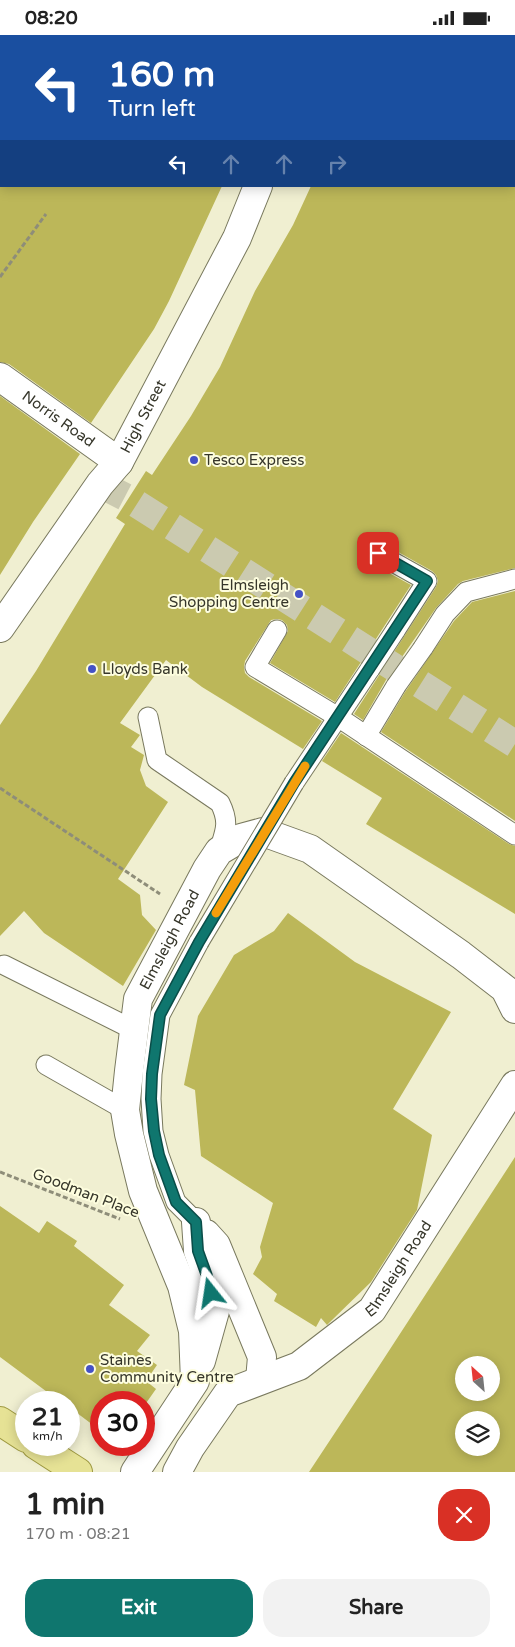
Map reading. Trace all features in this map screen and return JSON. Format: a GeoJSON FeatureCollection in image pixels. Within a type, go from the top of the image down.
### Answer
{"type":"FeatureCollection","features":[{"type":"Feature","properties":{"kind":"main road"},"geometry":{"type":"LineString","coordinates":[[0,1421],[15,1431]]}},
{"type":"Feature","properties":{"kind":"main road"},"geometry":{"type":"LineString","coordinates":[[53,1456],[78,1472]]}},
{"type":"Feature","properties":{"kind":"street","name":"High Street"},"geometry":{"type":"LineString","coordinates":[[0,627],[100,483],[119,462],[237,239],[258,187]]}},
{"type":"Feature","properties":{"kind":"street","name":"Norris Road"},"geometry":{"type":"LineString","coordinates":[[0,377],[119,462]]}},
{"type":"Feature","properties":{"kind":"street","name":"Elmsleigh Road"},"geometry":{"type":"LineString","coordinates":[[195,1381],[193,1331],[182,1286],[143,1191],[125,1110],[138,999],[206,869],[219,851],[242,838],[263,832],[310,849],[461,955],[505,989],[515,1009]]}},
{"type":"Feature","properties":{"kind":"street","name":"Elmsleigh Road"},"geometry":{"type":"LineString","coordinates":[[228,1393],[299,1366],[372,1310],[515,1085]]}},
{"type":"Feature","properties":{"kind":"street"},"geometry":{"type":"LineString","coordinates":[[196,1222],[216,1245],[262,1357],[260,1380]]}},
{"type":"Feature","properties":{"kind":"street"},"geometry":{"type":"LineString","coordinates":[[134,1472],[195,1381],[215,1311],[207,1276],[198,1251],[196,1222]]}},
{"type":"Feature","properties":{"kind":"street"},"geometry":{"type":"LineString","coordinates":[[177,1472],[190,1449],[228,1393],[195,1381]]}},
{"type":"Feature","properties":{"kind":"lane"},"geometry":{"type":"LineString","coordinates":[[196,1222],[176,1202],[159,1155],[154,1131],[151,1099],[152,1066],[160,1015],[199,942],[294,783],[427,581],[378,553]]}},
{"type":"Feature","properties":{"kind":"lane"},"geometry":{"type":"LineString","coordinates":[[366,737],[396,686],[445,614],[466,592],[515,579]]}},
{"type":"Feature","properties":{"kind":"lane"},"geometry":{"type":"LineString","coordinates":[[277,630],[255,667],[338,717],[515,835]]}},
{"type":"Feature","properties":{"kind":"lane"},"geometry":{"type":"LineString","coordinates":[[148,717],[157,760],[220,803],[225,812],[227,823],[219,851]]}},
{"type":"Feature","properties":{"kind":"lane"},"geometry":{"type":"LineString","coordinates":[[4,965],[134,1030]]}},
{"type":"Feature","properties":{"kind":"lane"},"geometry":{"type":"LineString","coordinates":[[46,1065],[125,1110]]}},
{"type":"Feature","properties":{"kind":"path"},"geometry":{"type":"LineString","coordinates":[[0,277],[46,214]]}},
{"type":"Feature","properties":{"kind":"path"},"geometry":{"type":"LineString","coordinates":[[0,788],[185,910]]}},
{"type":"Feature","properties":{"kind":"path","name":"Goodman Place"},"geometry":{"type":"LineString","coordinates":[[0,1172],[163,1236]]}},
{"type":"Feature","properties":{"kind":"building"},"geometry":{"type":"Polygon","coordinates":[[[0,187],[222,187],[169,301],[154,329],[91,423],[9,364],[0,362],[0,187]]]}},
{"type":"Feature","properties":{"kind":"building","name":"Elmsleigh Shopping Centre"},"geometry":{"type":"Polygon","coordinates":[[[311,187],[515,187],[515,568],[463,581],[458,584],[436,608],[386,680],[363,720],[354,714],[436,587],[438,581],[436,575],[382,543],[372,543],[367,547],[367,558],[371,563],[411,585],[335,702],[270,663],[288,631],[287,625],[282,620],[271,620],[245,661],[245,673],[322,721],[303,749],[202,687],[166,660],[120,723],[140,735],[131,747],[144,755],[140,770],[146,786],[168,802],[118,879],[140,895],[142,915],[156,930],[123,986],[44,933],[24,911],[0,936],[0,725],[36,671],[125,524],[116,518],[146,471],[152,475],[191,416],[220,367],[255,291],[293,225],[311,187]]]}},
{"type":"Feature","properties":{"kind":"building"},"geometry":{"type":"Polygon","coordinates":[[[0,396],[80,454],[33,522],[0,575],[0,396]]]}},
{"type":"Feature","properties":{"kind":"building"},"geometry":{"type":"Polygon","coordinates":[[[515,591],[515,821],[381,732],[405,692],[454,621],[472,602],[515,591]]]}},
{"type":"Feature","properties":{"kind":"building"},"geometry":{"type":"Polygon","coordinates":[[[341,733],[509,844],[515,846],[515,914],[366,824],[382,798],[322,761],[341,733]]]}},
{"type":"Feature","properties":{"kind":"building"},"geometry":{"type":"Polygon","coordinates":[[[288,913],[355,962],[451,1012],[393,1109],[432,1135],[417,1210],[371,1282],[327,1325],[321,1318],[316,1327],[274,1301],[277,1294],[253,1274],[262,1257],[260,1247],[273,1203],[201,1156],[195,1090],[184,1085],[198,1016],[234,955],[274,931],[288,913]]]}},
{"type":"Feature","properties":{"kind":"building"},"geometry":{"type":"Polygon","coordinates":[[[515,1157],[515,1472],[309,1472],[381,1363],[515,1157]]]}},
{"type":"Feature","properties":{"kind":"building"},"geometry":{"type":"Polygon","coordinates":[[[0,1206],[39,1233],[47,1221],[77,1241],[74,1246],[124,1285],[109,1305],[150,1335],[137,1351],[157,1365],[146,1381],[156,1389],[155,1391],[90,1391],[90,1423],[80,1415],[80,1391],[46,1391],[0,1357],[0,1206]]]}},
{"type":"Feature","properties":{"kind":"tunnel"},"geometry":{"type":"LineString","coordinates":[[100,484],[129,499],[515,744]]}},
{"type":"Feature","properties":{"kind":"slow traffic"},"geometry":{"type":"LineString","coordinates":[[216,913],[305,766]]}},
{"type":"Feature","properties":{"kind":"place","name":"Tesco Express"},"geometry":{"type":"Point","coordinates":[194,460]}},
{"type":"Feature","properties":{"kind":"place","name":"Elmsleigh Shopping Centre"},"geometry":{"type":"Point","coordinates":[299,594]}},
{"type":"Feature","properties":{"kind":"place","name":"Lloyds Bank"},"geometry":{"type":"Point","coordinates":[92,669]}},
{"type":"Feature","properties":{"kind":"place","name":"Staines Community Centre"},"geometry":{"type":"Point","coordinates":[90,1369]}},
{"type":"Feature","properties":{"kind":"route"},"geometry":{"type":"LineString","coordinates":[[211,1293],[198,1251],[196,1222],[176,1202],[159,1155],[154,1131],[151,1099],[152,1074],[155,1040],[160,1015],[199,942],[294,783],[427,581],[378,553]]}}]}
